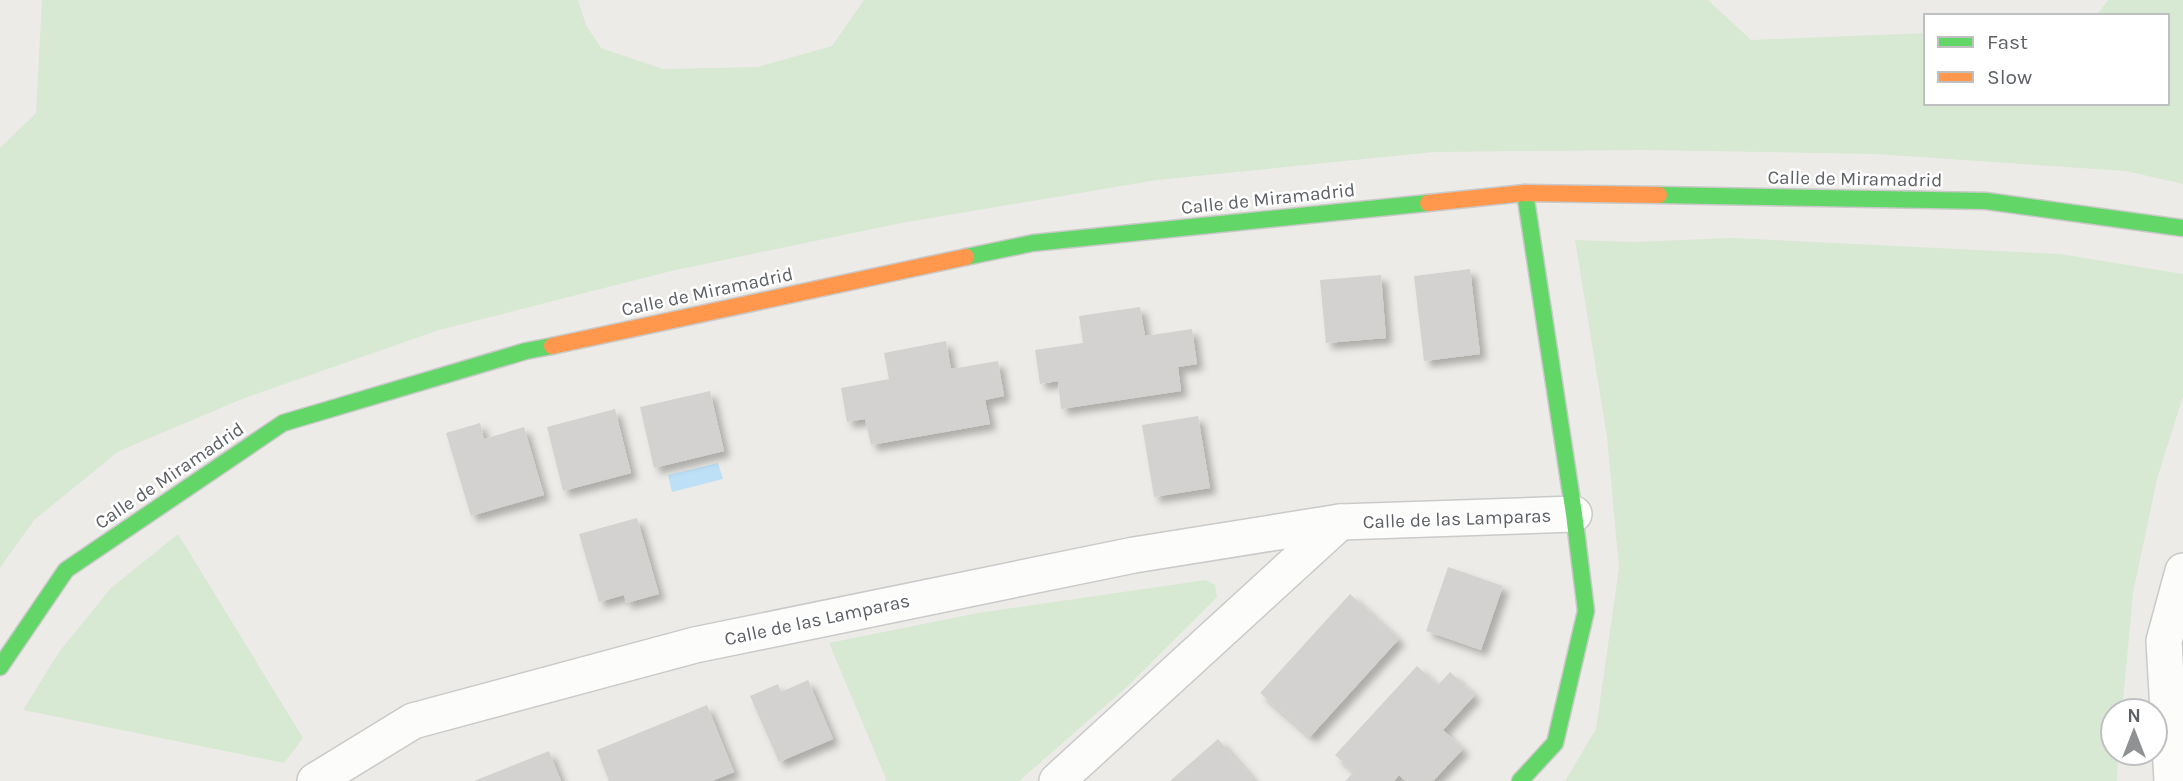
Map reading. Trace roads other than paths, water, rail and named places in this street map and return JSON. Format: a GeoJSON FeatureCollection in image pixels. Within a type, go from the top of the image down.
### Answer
{"type":"FeatureCollection","features":[{"type":"Feature","properties":{"kind":"street","name":"Calle de Miramadrid"},"geometry":{"type":"LineString","coordinates":[[0,667],[66,570],[283,423],[526,351],[1033,243],[1525,193],[1986,201],[2183,228]]}},
{"type":"Feature","properties":{"kind":"street"},"geometry":{"type":"LineString","coordinates":[[1520,781],[1555,743],[1586,611],[1574,514],[1525,193]]}},
{"type":"Feature","properties":{"kind":"street","name":"Calle de las Lamparas"},"geometry":{"type":"LineString","coordinates":[[315,781],[413,721],[695,645],[1134,555],[1340,523],[1574,514]]}},
{"type":"Feature","properties":{"kind":"street","name":"Calle de las Lamparas"},"geometry":{"type":"LineString","coordinates":[[1057,781],[1340,523]]}},
{"type":"Feature","properties":{"kind":"street"},"geometry":{"type":"LineString","coordinates":[[2172,781],[2164,641],[2183,571]]}},
{"type":"Feature","properties":{"kind":"water"},"geometry":{"type":"Polygon","coordinates":[[[718,463],[723,479],[672,492],[668,475],[718,463]]]}}]}
